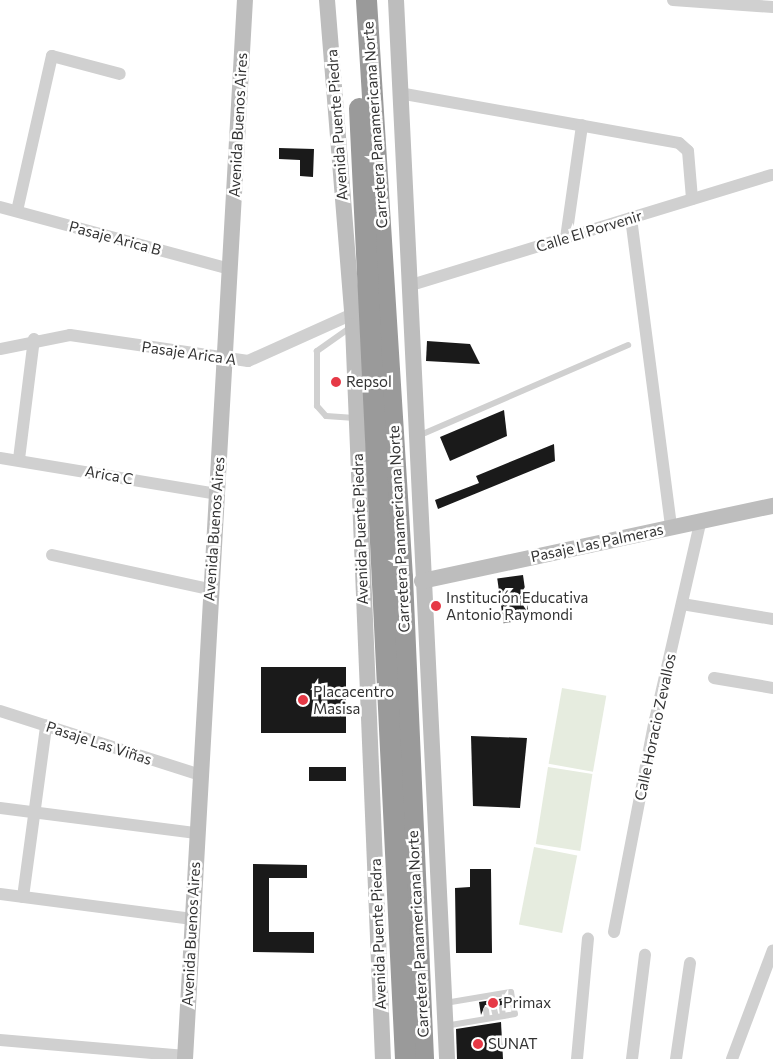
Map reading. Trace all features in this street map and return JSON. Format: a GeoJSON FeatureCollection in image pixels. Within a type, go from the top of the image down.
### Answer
{"type":"FeatureCollection","features":[{"type":"Feature","properties":{"kind":"highway","name":"Carretera Panamericana Norte"},"geometry":{"type":"LineString","coordinates":[[354,0],[365,420],[405,1059]]}},
{"type":"Feature","properties":{"kind":"highway","name":"Carretera Panamericana Norte"},"geometry":{"type":"LineString","coordinates":[[366,0],[402,577],[423,1059]]}},
{"type":"Feature","properties":{"kind":"main road","name":"Avenida Buenos Aires"},"geometry":{"type":"LineString","coordinates":[[185,1058],[198,774],[209,590],[218,494],[245,0]]}},
{"type":"Feature","properties":{"kind":"main road","name":"Avenida Puente Piedra"},"geometry":{"type":"LineString","coordinates":[[327,0],[361,316]]}},
{"type":"Feature","properties":{"kind":"main road"},"geometry":{"type":"LineString","coordinates":[[396,0],[408,286],[418,436],[422,581],[442,1003],[447,1059]]}},
{"type":"Feature","properties":{"kind":"main road","name":"Avenida Puente Piedra"},"geometry":{"type":"LineString","coordinates":[[365,420],[383,1059]]}},
{"type":"Feature","properties":{"kind":"main road","name":"Pasaje Las Palmeras"},"geometry":{"type":"LineString","coordinates":[[422,581],[773,506]]}},
{"type":"Feature","properties":{"kind":"street"},"geometry":{"type":"LineString","coordinates":[[673,0],[732,2],[773,7]]}},
{"type":"Feature","properties":{"kind":"street"},"geometry":{"type":"LineString","coordinates":[[17,212],[52,56],[120,74]]}},
{"type":"Feature","properties":{"kind":"street"},"geometry":{"type":"LineString","coordinates":[[399,93],[685,145],[692,199]]}},
{"type":"Feature","properties":{"kind":"street"},"geometry":{"type":"LineString","coordinates":[[566,238],[582,126]]}},
{"type":"Feature","properties":{"kind":"street","name":"Calle El Porvenir"},"geometry":{"type":"LineString","coordinates":[[408,286],[692,199],[772,172]]}},
{"type":"Feature","properties":{"kind":"street","name":"Pasaje Arica B"},"geometry":{"type":"LineString","coordinates":[[0,207],[230,269]]}},
{"type":"Feature","properties":{"kind":"street"},"geometry":{"type":"LineString","coordinates":[[631,218],[671,528]]}},
{"type":"Feature","properties":{"kind":"street","name":"Pasaje Arica A"},"geometry":{"type":"LineString","coordinates":[[0,349],[34,339],[70,335],[226,360],[259,357],[361,316]]}},
{"type":"Feature","properties":{"kind":"street"},"geometry":{"type":"LineString","coordinates":[[19,459],[34,339]]}},
{"type":"Feature","properties":{"kind":"street","name":"Arica C"},"geometry":{"type":"LineString","coordinates":[[0,458],[19,459],[218,494]]}},
{"type":"Feature","properties":{"kind":"street","name":"Calle Horacio Zevallos"},"geometry":{"type":"LineString","coordinates":[[614,932],[700,523]]}},
{"type":"Feature","properties":{"kind":"street"},"geometry":{"type":"LineString","coordinates":[[52,555],[209,590]]}},
{"type":"Feature","properties":{"kind":"street"},"geometry":{"type":"LineString","coordinates":[[682,604],[773,619]]}},
{"type":"Feature","properties":{"kind":"street"},"geometry":{"type":"LineString","coordinates":[[714,678],[773,688]]}},
{"type":"Feature","properties":{"kind":"street","name":"Pasaje Las Viñas"},"geometry":{"type":"LineString","coordinates":[[0,711],[198,774]]}},
{"type":"Feature","properties":{"kind":"street"},"geometry":{"type":"LineString","coordinates":[[23,897],[46,726]]}},
{"type":"Feature","properties":{"kind":"street"},"geometry":{"type":"LineString","coordinates":[[0,808],[33,814],[196,833]]}},
{"type":"Feature","properties":{"kind":"street"},"geometry":{"type":"LineString","coordinates":[[0,894],[192,919]]}},
{"type":"Feature","properties":{"kind":"street"},"geometry":{"type":"LineString","coordinates":[[577,1059],[588,939]]}},
{"type":"Feature","properties":{"kind":"street"},"geometry":{"type":"LineString","coordinates":[[732,1059],[773,950]]}},
{"type":"Feature","properties":{"kind":"street"},"geometry":{"type":"LineString","coordinates":[[632,1059],[645,955]]}},
{"type":"Feature","properties":{"kind":"street"},"geometry":{"type":"LineString","coordinates":[[676,1059],[690,963]]}},
{"type":"Feature","properties":{"kind":"street"},"geometry":{"type":"LineString","coordinates":[[0,1040],[185,1058]]}},
{"type":"Feature","properties":{"kind":"lane"},"geometry":{"type":"LineString","coordinates":[[361,316],[320,348],[316,356],[320,412],[365,420]]}},
{"type":"Feature","properties":{"kind":"lane"},"geometry":{"type":"LineString","coordinates":[[418,436],[628,345]]}},
{"type":"Feature","properties":{"kind":"lane"},"geometry":{"type":"LineString","coordinates":[[442,1003],[495,996],[510,992],[515,1014],[444,1026]]}},
{"type":"Feature","properties":{"kind":"lane"},"geometry":{"type":"LineString","coordinates":[[499,1016],[502,1008]]}},
{"type":"Feature","properties":{"kind":"lane"},"geometry":{"type":"LineString","coordinates":[[494,1009],[499,1016]]}},
{"type":"Feature","properties":{"kind":"lane"},"geometry":{"type":"LineString","coordinates":[[486,1010],[488,1018]]}},
{"type":"Feature","properties":{"kind":"shaded area"},"geometry":{"type":"Polygon","coordinates":[[[562,688],[606,696],[593,772],[549,764],[562,688]]]}},
{"type":"Feature","properties":{"kind":"shaded area"},"geometry":{"type":"Polygon","coordinates":[[[548,767],[592,774],[580,851],[536,844],[548,767]]]}},
{"type":"Feature","properties":{"kind":"shaded area"},"geometry":{"type":"Polygon","coordinates":[[[534,847],[577,855],[562,933],[519,925],[534,847]]]}},
{"type":"Feature","properties":{"kind":"building"},"geometry":{"type":"Polygon","coordinates":[[[279,148],[314,149],[313,177],[300,176],[300,160],[279,159],[279,148]]]}},
{"type":"Feature","properties":{"kind":"building"},"geometry":{"type":"Polygon","coordinates":[[[427,341],[470,344],[480,364],[426,361],[427,341]]]}},
{"type":"Feature","properties":{"kind":"building"},"geometry":{"type":"Polygon","coordinates":[[[504,410],[507,436],[450,461],[440,437],[504,410]]]}},
{"type":"Feature","properties":{"kind":"building"},"geometry":{"type":"Polygon","coordinates":[[[554,444],[555,461],[438,509],[435,500],[479,483],[476,476],[554,444]]]}},
{"type":"Feature","properties":{"kind":"building"},"geometry":{"type":"Polygon","coordinates":[[[523,575],[529,620],[504,623],[497,579],[523,575]]]}},
{"type":"Feature","properties":{"kind":"building","name":"Placacentro Masisa"},"geometry":{"type":"Polygon","coordinates":[[[261,667],[346,667],[346,733],[261,733],[261,667]]]}},
{"type":"Feature","properties":{"kind":"building"},"geometry":{"type":"Polygon","coordinates":[[[471,736],[527,738],[520,808],[473,806],[471,736]]]}},
{"type":"Feature","properties":{"kind":"building"},"geometry":{"type":"Polygon","coordinates":[[[309,767],[346,767],[346,781],[309,781],[309,767]]]}},
{"type":"Feature","properties":{"kind":"building"},"geometry":{"type":"Polygon","coordinates":[[[253,864],[307,865],[307,878],[269,878],[269,932],[314,932],[314,953],[253,952],[253,864]]]}},
{"type":"Feature","properties":{"kind":"building"},"geometry":{"type":"Polygon","coordinates":[[[470,869],[491,869],[492,953],[456,953],[455,888],[470,887],[470,869]]]}},
{"type":"Feature","properties":{"kind":"building"},"geometry":{"type":"Polygon","coordinates":[[[505,998],[506,1006],[485,1005],[481,1015],[479,1002],[505,998]]]}},
{"type":"Feature","properties":{"kind":"building","name":"SUNAT"},"geometry":{"type":"Polygon","coordinates":[[[501,1022],[503,1059],[457,1059],[456,1029],[501,1022]]]}},
{"type":"Feature","properties":{"kind":"place","name":"Repsol"},"geometry":{"type":"Point","coordinates":[336,382]}},
{"type":"Feature","properties":{"kind":"place","name":"Institución Educativa Antonio Raymondi"},"geometry":{"type":"Point","coordinates":[436,606]}},
{"type":"Feature","properties":{"kind":"place","name":"Placacentro Masisa"},"geometry":{"type":"Point","coordinates":[303,700]}},
{"type":"Feature","properties":{"kind":"place","name":"Primax"},"geometry":{"type":"Point","coordinates":[493,1003]}},
{"type":"Feature","properties":{"kind":"place","name":"SUNAT"},"geometry":{"type":"Point","coordinates":[478,1044]}}]}
